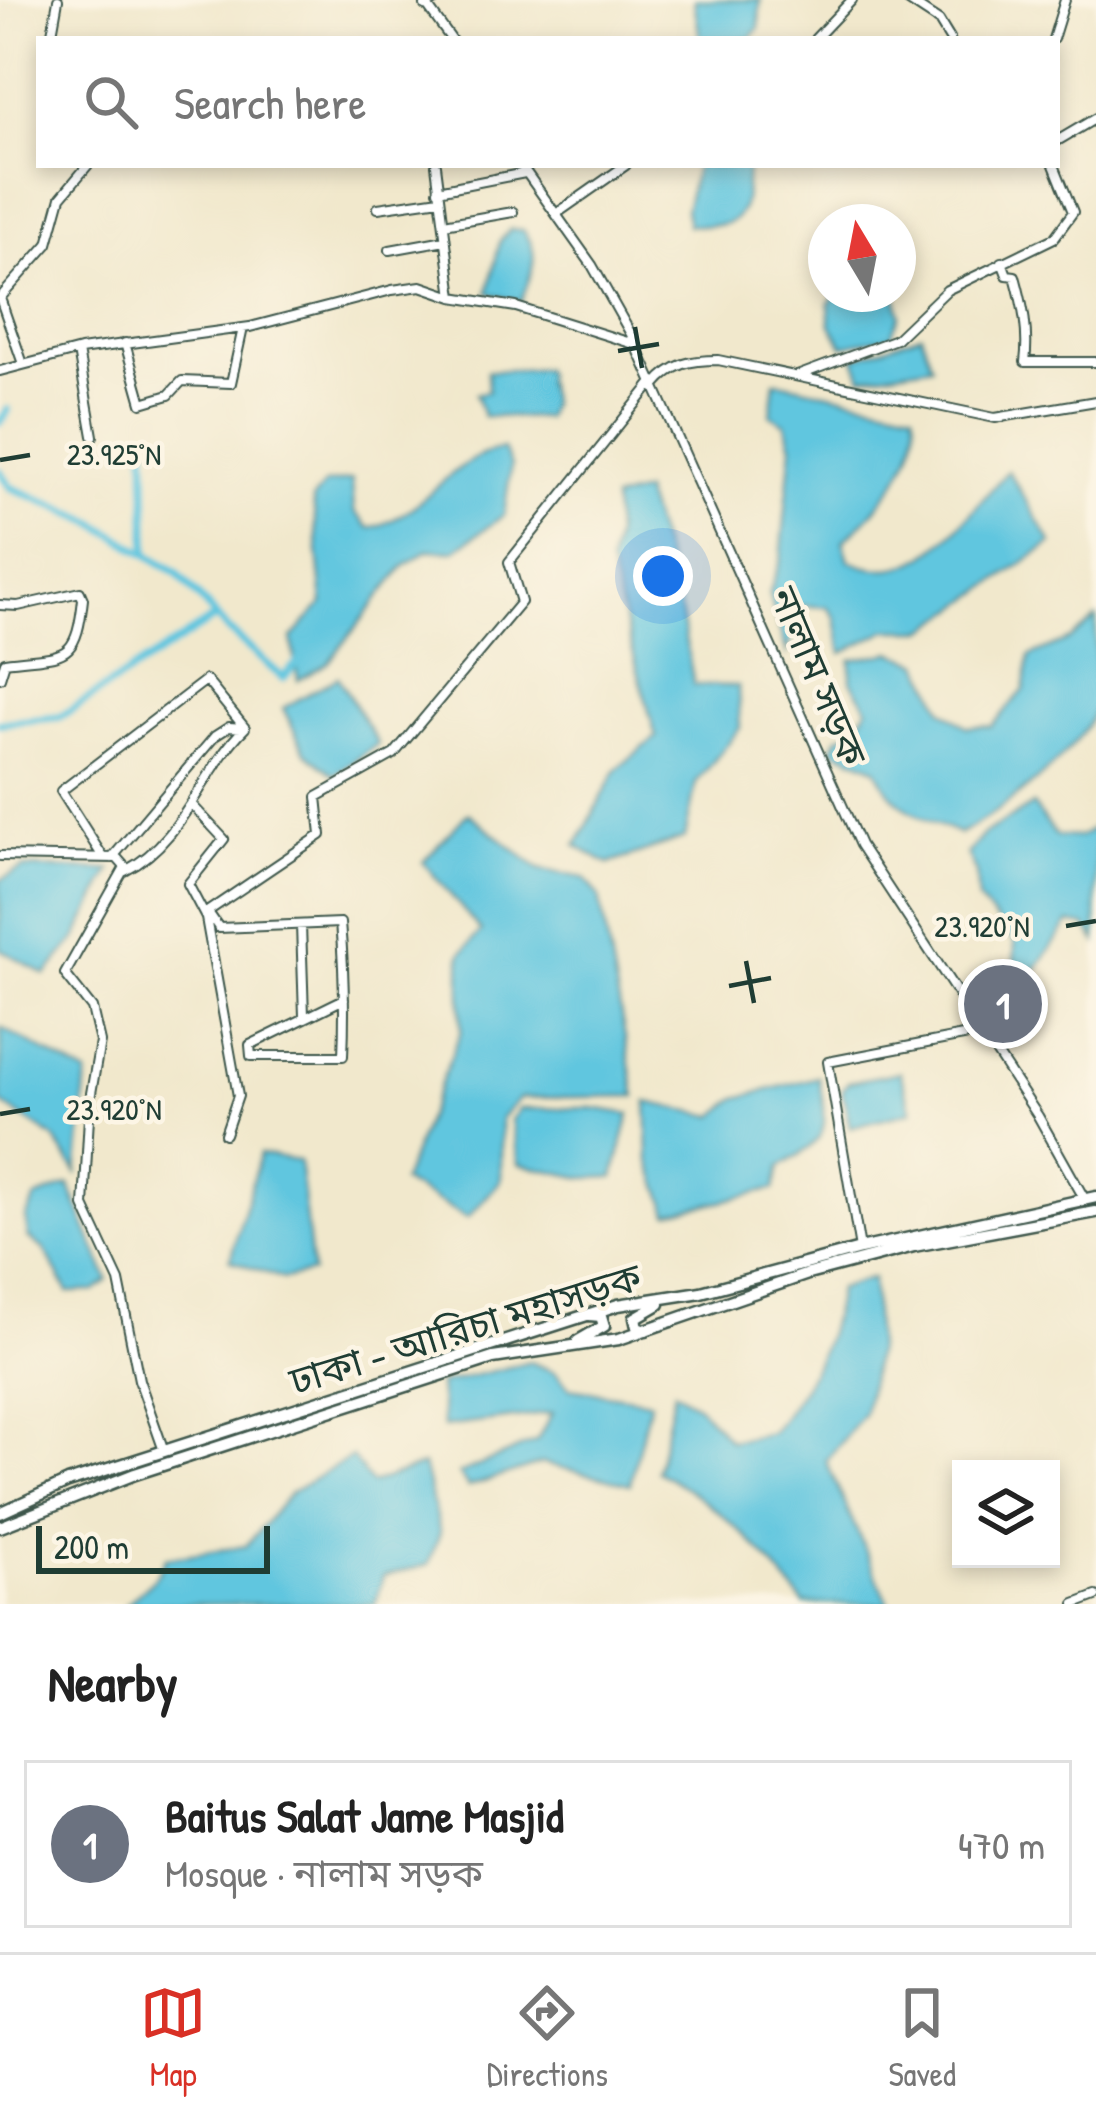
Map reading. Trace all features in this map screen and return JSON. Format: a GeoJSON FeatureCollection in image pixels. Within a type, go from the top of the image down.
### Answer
{"type":"FeatureCollection","features":[{"type":"Feature","properties":{"kind":"highway","name":"ঢাকা - আরিচা মহাসড়ক"},"geometry":{"type":"LineString","coordinates":[[0,1513],[68,1482],[585,1316],[1090,1198]]}},
{"type":"Feature","properties":{"kind":"highway"},"geometry":{"type":"LineString","coordinates":[[0,1527],[135,1474],[493,1358],[649,1330],[829,1268],[914,1246],[1096,1212]]}},
{"type":"Feature","properties":{"kind":"highway"},"geometry":{"type":"LineString","coordinates":[[649,1330],[637,1327],[639,1312],[678,1297]]}},
{"type":"Feature","properties":{"kind":"highway"},"geometry":{"type":"LineString","coordinates":[[564,1347],[604,1326],[601,1316],[585,1316]]}},
{"type":"Feature","properties":{"kind":"street"},"geometry":{"type":"LineString","coordinates":[[52,36],[58,0]]}},
{"type":"Feature","properties":{"kind":"street"},"geometry":{"type":"LineString","coordinates":[[436,0],[424,3],[449,36]]}},
{"type":"Feature","properties":{"kind":"street"},"geometry":{"type":"LineString","coordinates":[[818,36],[852,0]]}},
{"type":"Feature","properties":{"kind":"street"},"geometry":{"type":"LineString","coordinates":[[907,0],[948,36]]}},
{"type":"Feature","properties":{"kind":"street"},"geometry":{"type":"LineString","coordinates":[[1054,36],[1065,0]]}},
{"type":"Feature","properties":{"kind":"street"},"geometry":{"type":"LineString","coordinates":[[935,36],[944,28]]}},
{"type":"Feature","properties":{"kind":"street"},"geometry":{"type":"LineString","coordinates":[[1060,140],[1096,118]]}},
{"type":"Feature","properties":{"kind":"street"},"geometry":{"type":"LineString","coordinates":[[23,364],[0,298],[48,244],[61,197],[85,168]]}},
{"type":"Feature","properties":{"kind":"street"},"geometry":{"type":"LineString","coordinates":[[436,168],[453,297]]}},
{"type":"Feature","properties":{"kind":"street"},"geometry":{"type":"LineString","coordinates":[[556,214],[622,168]]}},
{"type":"Feature","properties":{"kind":"street"},"geometry":{"type":"LineString","coordinates":[[796,376],[896,339],[947,290],[1054,238],[1073,212],[1055,168]]}},
{"type":"Feature","properties":{"kind":"street"},"geometry":{"type":"LineString","coordinates":[[378,208],[524,169]]}},
{"type":"Feature","properties":{"kind":"street","name":"নালাম সড়ক"},"geometry":{"type":"LineString","coordinates":[[524,169],[636,344],[855,835],[1090,1198]]}},
{"type":"Feature","properties":{"kind":"street"},"geometry":{"type":"LineString","coordinates":[[444,224],[513,212]]}},
{"type":"Feature","properties":{"kind":"street"},"geometry":{"type":"LineString","coordinates":[[390,250],[445,240]]}},
{"type":"Feature","properties":{"kind":"street"},"geometry":{"type":"LineString","coordinates":[[1001,262],[1007,275],[1015,276],[1021,296],[1029,332],[1025,362],[1096,362]]}},
{"type":"Feature","properties":{"kind":"street"},"geometry":{"type":"LineString","coordinates":[[0,371],[78,351],[243,328],[421,286],[453,297],[516,307],[636,344]]}},
{"type":"Feature","properties":{"kind":"street"},"geometry":{"type":"LineString","coordinates":[[125,343],[142,403],[170,394],[182,381],[231,383],[243,328]]}},
{"type":"Feature","properties":{"kind":"street"},"geometry":{"type":"LineString","coordinates":[[78,351],[93,436]]}},
{"type":"Feature","properties":{"kind":"street"},"geometry":{"type":"LineString","coordinates":[[205,916],[321,836],[317,797],[394,754],[521,602],[509,562],[666,371],[688,360],[718,360],[995,418],[1096,401]]}},
{"type":"Feature","properties":{"kind":"street"},"geometry":{"type":"LineString","coordinates":[[0,605],[18,606],[80,592],[83,599],[76,646],[67,655],[5,662],[0,678]]}},
{"type":"Feature","properties":{"kind":"street"},"geometry":{"type":"LineString","coordinates":[[108,858],[61,791],[206,680],[245,728]]}},
{"type":"Feature","properties":{"kind":"street"},"geometry":{"type":"LineString","coordinates":[[108,858],[214,736],[229,727],[245,728]]}},
{"type":"Feature","properties":{"kind":"street"},"geometry":{"type":"LineString","coordinates":[[164,1452],[139,1380],[118,1281],[84,1206],[90,1099],[100,1042],[95,1015],[65,974],[125,871],[142,862],[193,806],[225,748],[245,728]]}},
{"type":"Feature","properties":{"kind":"street"},"geometry":{"type":"LineString","coordinates":[[193,806],[224,839],[188,884],[205,916],[238,1096],[225,1134]]}},
{"type":"Feature","properties":{"kind":"street"},"geometry":{"type":"LineString","coordinates":[[0,856],[108,858],[121,860],[125,871]]}},
{"type":"Feature","properties":{"kind":"street"},"geometry":{"type":"LineString","coordinates":[[205,916],[210,915],[219,928],[340,923],[344,999],[343,1055],[251,1056],[250,1045],[344,999]]}},
{"type":"Feature","properties":{"kind":"street"},"geometry":{"type":"LineString","coordinates":[[301,925],[304,1016]]}},
{"type":"Feature","properties":{"kind":"street"},"geometry":{"type":"LineString","coordinates":[[860,1249],[828,1062],[984,1032]]}},
{"type":"Feature","properties":{"kind":"street"},"geometry":{"type":"LineString","coordinates":[[1076,1604],[1096,1596]]}},
{"type":"Feature","properties":{"kind":"water"},"geometry":{"type":"Polygon","coordinates":[[[694,0],[760,0],[759,28],[752,36],[700,36],[694,0]]]}},
{"type":"Feature","properties":{"kind":"water"},"geometry":{"type":"Polygon","coordinates":[[[695,168],[747,168],[742,207],[731,221],[688,225],[685,210],[695,168]]]}},
{"type":"Feature","properties":{"kind":"water"},"geometry":{"type":"Polygon","coordinates":[[[510,229],[523,230],[532,248],[533,265],[521,302],[488,293],[500,241],[510,229]]]}},
{"type":"Feature","properties":{"kind":"water"},"geometry":{"type":"Polygon","coordinates":[[[830,312],[900,314],[891,335],[843,346],[830,312]]]}},
{"type":"Feature","properties":{"kind":"water"},"geometry":{"type":"Polygon","coordinates":[[[921,334],[932,365],[862,377],[855,358],[921,334]]]}},
{"type":"Feature","properties":{"kind":"water"},"geometry":{"type":"Polygon","coordinates":[[[544,369],[550,402],[545,418],[483,416],[476,394],[488,391],[487,371],[544,369]]]}},
{"type":"Feature","properties":{"kind":"water"},"geometry":{"type":"Polygon","coordinates":[[[775,381],[913,411],[915,428],[905,465],[883,500],[843,541],[849,560],[874,569],[897,568],[919,559],[958,527],[1008,471],[1052,543],[926,630],[887,630],[842,653],[836,618],[828,607],[791,605],[794,632],[787,653],[769,595],[781,559],[792,446],[786,424],[771,415],[775,381]]]}},
{"type":"Feature","properties":{"kind":"water"},"geometry":{"type":"Polygon","coordinates":[[[503,449],[511,466],[504,515],[454,551],[428,550],[403,567],[328,663],[298,680],[292,638],[323,603],[313,499],[325,484],[352,480],[354,511],[369,528],[405,513],[466,463],[503,449]]]}},
{"type":"Feature","properties":{"kind":"water"},"geometry":{"type":"Polygon","coordinates":[[[643,492],[676,590],[694,685],[738,686],[740,728],[696,783],[685,838],[608,864],[576,846],[617,769],[656,737],[609,564],[615,537],[613,500],[643,492]]]}},
{"type":"Feature","properties":{"kind":"water"},"geometry":{"type":"Polygon","coordinates":[[[1096,618],[1096,705],[1089,722],[1059,760],[995,812],[959,834],[899,802],[876,768],[832,749],[838,737],[855,730],[868,708],[851,681],[851,660],[892,652],[921,663],[943,710],[967,727],[992,726],[1024,690],[1030,656],[1071,639],[1096,618]]]}},
{"type":"Feature","properties":{"kind":"water"},"geometry":{"type":"Polygon","coordinates":[[[338,677],[378,744],[334,775],[305,752],[283,708],[338,677]]]}},
{"type":"Feature","properties":{"kind":"water"},"geometry":{"type":"Polygon","coordinates":[[[1033,805],[1056,836],[1080,837],[1096,827],[1096,941],[1086,926],[1069,923],[1031,976],[1014,965],[1015,942],[978,900],[976,873],[967,854],[984,834],[1033,805]]]}},
{"type":"Feature","properties":{"kind":"water"},"geometry":{"type":"Polygon","coordinates":[[[468,813],[539,869],[585,878],[599,896],[636,1096],[520,1098],[501,1118],[501,1180],[468,1218],[402,1182],[461,1031],[461,954],[481,931],[423,862],[468,813]]]}},
{"type":"Feature","properties":{"kind":"water"},"geometry":{"type":"Polygon","coordinates":[[[24,868],[111,870],[76,939],[46,975],[0,949],[0,880],[24,868]]]}},
{"type":"Feature","properties":{"kind":"water"},"geometry":{"type":"Polygon","coordinates":[[[2,1028],[87,1075],[77,1173],[54,1138],[0,1102],[2,1028]]]}},
{"type":"Feature","properties":{"kind":"water"},"geometry":{"type":"Polygon","coordinates":[[[900,1072],[912,1111],[850,1127],[842,1091],[848,1082],[900,1072]]]}},
{"type":"Feature","properties":{"kind":"water"},"geometry":{"type":"Polygon","coordinates":[[[818,1077],[822,1132],[780,1167],[775,1189],[669,1213],[649,1159],[647,1102],[715,1116],[737,1098],[818,1077]]]}},
{"type":"Feature","properties":{"kind":"water"},"geometry":{"type":"Polygon","coordinates":[[[593,1108],[630,1114],[614,1177],[583,1178],[519,1164],[511,1120],[519,1109],[593,1108]]]}},
{"type":"Feature","properties":{"kind":"water"},"geometry":{"type":"Polygon","coordinates":[[[260,1154],[299,1161],[312,1272],[284,1279],[230,1260],[260,1154]]]}},
{"type":"Feature","properties":{"kind":"water"},"geometry":{"type":"Polygon","coordinates":[[[69,1185],[108,1280],[95,1291],[68,1292],[44,1249],[28,1237],[26,1218],[36,1198],[69,1185]]]}},
{"type":"Feature","properties":{"kind":"water"},"geometry":{"type":"Polygon","coordinates":[[[872,1278],[876,1349],[864,1413],[826,1461],[889,1604],[804,1604],[738,1529],[657,1471],[674,1391],[697,1405],[730,1441],[771,1433],[815,1366],[838,1289],[872,1278]]]}},
{"type":"Feature","properties":{"kind":"water"},"geometry":{"type":"Polygon","coordinates":[[[530,1362],[555,1372],[570,1388],[650,1401],[630,1484],[542,1463],[468,1487],[459,1474],[537,1441],[552,1413],[443,1427],[439,1384],[530,1362]]]}},
{"type":"Feature","properties":{"kind":"water"},"geometry":{"type":"Polygon","coordinates":[[[352,1457],[371,1484],[423,1465],[440,1533],[428,1565],[383,1576],[375,1604],[126,1604],[154,1579],[166,1558],[246,1546],[290,1493],[352,1457]]]}},
{"type":"Feature","properties":{"kind":"waterway"},"geometry":{"type":"LineString","coordinates":[[0,422],[8,410]]}},
{"type":"Feature","properties":{"kind":"waterway"},"geometry":{"type":"LineString","coordinates":[[145,438],[147,553]]}},
{"type":"Feature","properties":{"kind":"waterway"},"geometry":{"type":"LineString","coordinates":[[0,471],[10,487],[95,523],[176,572],[227,629],[283,678],[301,659]]}},
{"type":"Feature","properties":{"kind":"waterway"},"geometry":{"type":"LineString","coordinates":[[0,723],[60,717],[216,617]]}},
{"type":"Feature","properties":{"kind":"place","name":"Baitus Salat Jame Masjid"},"geometry":{"type":"Point","coordinates":[1003,1004]}}]}
